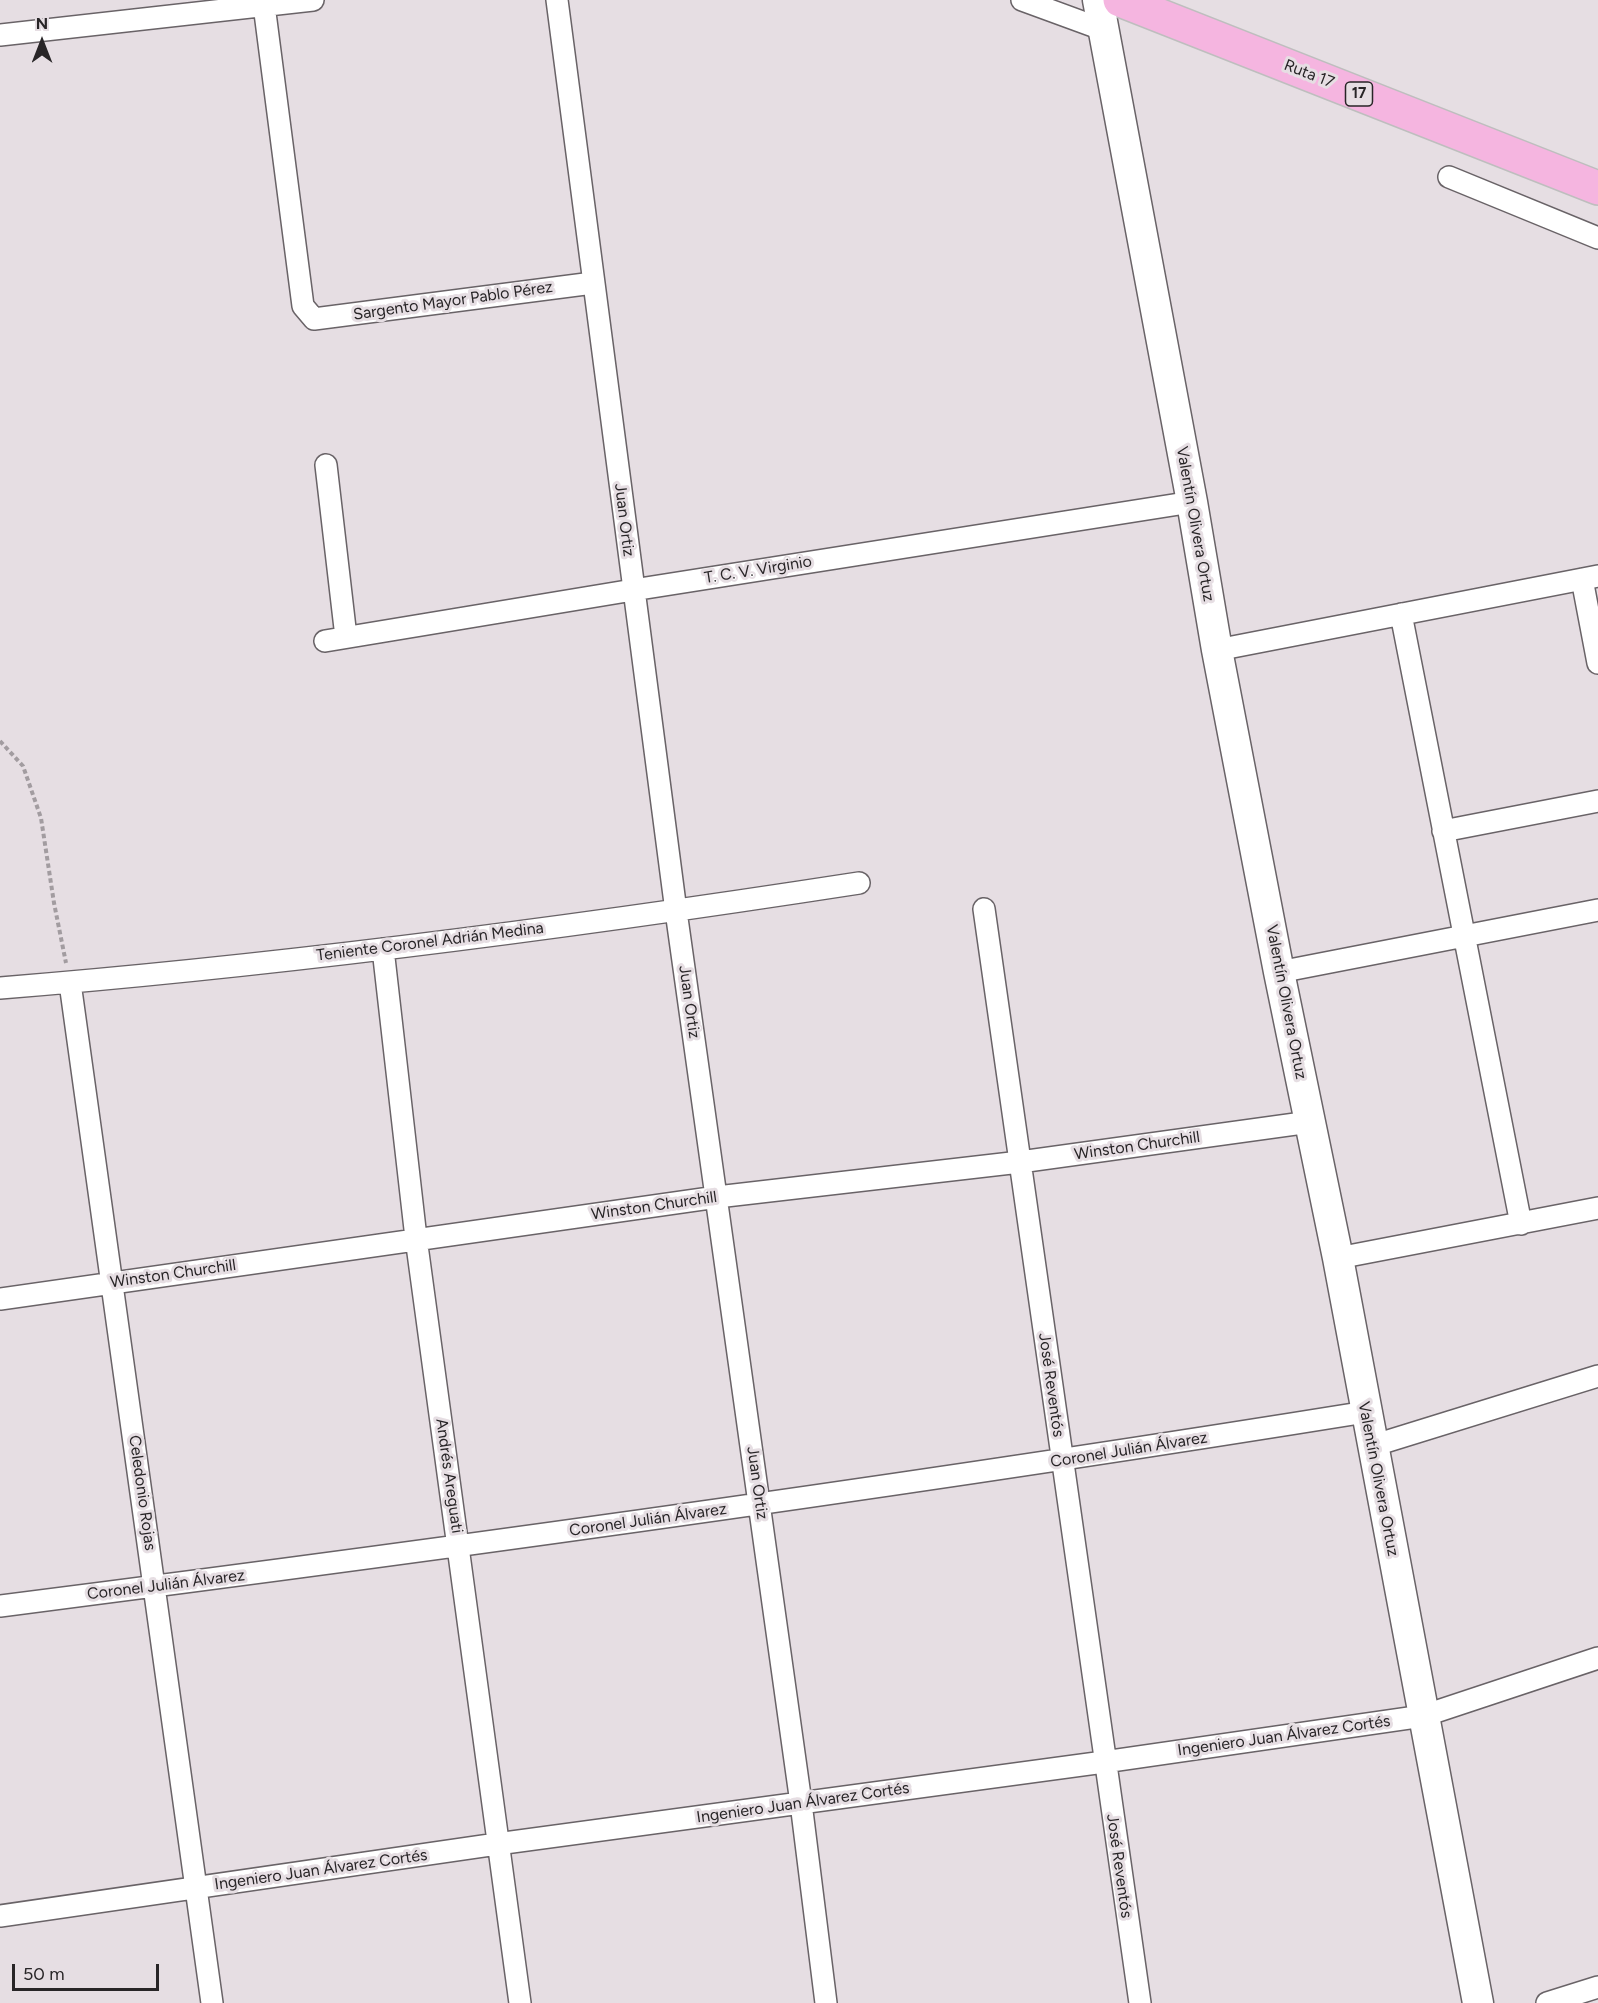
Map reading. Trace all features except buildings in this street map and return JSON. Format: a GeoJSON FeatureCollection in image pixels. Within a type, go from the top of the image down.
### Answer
{"type":"FeatureCollection","features":[{"type":"Feature","properties":{"kind":"highway","name":"Ruta 17"},"geometry":{"type":"LineString","coordinates":[[1120,0],[1598,189]]}},
{"type":"Feature","properties":{"kind":"street"},"geometry":{"type":"LineString","coordinates":[[0,35],[313,0]]}},
{"type":"Feature","properties":{"kind":"street","name":"Juan Ortiz"},"geometry":{"type":"LineString","coordinates":[[557,0],[676,911],[801,1803],[826,2003]]}},
{"type":"Feature","properties":{"kind":"street"},"geometry":{"type":"LineString","coordinates":[[1022,0],[1104,30]]}},
{"type":"Feature","properties":{"kind":"street","name":"Valentín Olivera Ortuz"},"geometry":{"type":"LineString","coordinates":[[1098,0],[1192,502],[1217,650],[1279,972],[1338,1258],[1478,2003]]}},
{"type":"Feature","properties":{"kind":"street","name":"Sargento Mayor Pablo Pérez"},"geometry":{"type":"LineString","coordinates":[[264,5],[303,306],[314,319],[593,283]]}},
{"type":"Feature","properties":{"kind":"street"},"geometry":{"type":"LineString","coordinates":[[1449,177],[1598,238]]}},
{"type":"Feature","properties":{"kind":"street","name":"T. C. V. Virginio"},"geometry":{"type":"LineString","coordinates":[[326,465],[335,639],[1192,502]]}},
{"type":"Feature","properties":{"kind":"street"},"geometry":{"type":"LineString","coordinates":[[1217,650],[1590,578],[1598,663]]}},
{"type":"Feature","properties":{"kind":"street"},"geometry":{"type":"LineString","coordinates":[[1401,614],[1521,1224]]}},
{"type":"Feature","properties":{"kind":"street"},"geometry":{"type":"LineString","coordinates":[[1443,831],[1598,801]]}},
{"type":"Feature","properties":{"kind":"street","name":"Teniente Coronel Adrián Medina"},"geometry":{"type":"LineString","coordinates":[[0,988],[383,949],[676,911],[859,883]]}},
{"type":"Feature","properties":{"kind":"street","name":"José Reventós"},"geometry":{"type":"LineString","coordinates":[[984,909],[1140,2003]]}},
{"type":"Feature","properties":{"kind":"street"},"geometry":{"type":"LineString","coordinates":[[1279,972],[1598,910]]}},
{"type":"Feature","properties":{"kind":"street","name":"Andrés Areguati"},"geometry":{"type":"LineString","coordinates":[[383,949],[416,1238],[520,2003]]}},
{"type":"Feature","properties":{"kind":"street","name":"Celedonio Rojas"},"geometry":{"type":"LineString","coordinates":[[70,982],[212,2003]]}},
{"type":"Feature","properties":{"kind":"street","name":"Winston Churchill"},"geometry":{"type":"LineString","coordinates":[[0,1299],[416,1238],[717,1197],[1020,1162],[1310,1122]]}},
{"type":"Feature","properties":{"kind":"street"},"geometry":{"type":"LineString","coordinates":[[1338,1258],[1598,1209]]}},
{"type":"Feature","properties":{"kind":"street"},"geometry":{"type":"LineString","coordinates":[[1372,1446],[1598,1376]]}},
{"type":"Feature","properties":{"kind":"street","name":"Coronel Julián Álvarez"},"geometry":{"type":"LineString","coordinates":[[0,1606],[760,1505],[1062,1461],[1366,1412]]}},
{"type":"Feature","properties":{"kind":"street","name":"Ingeniero Juan Álvarez Cortés"},"geometry":{"type":"LineString","coordinates":[[0,1916],[497,1844],[1104,1762],[1423,1716],[1598,1658]]}},
{"type":"Feature","properties":{"kind":"street"},"geometry":{"type":"LineString","coordinates":[[1547,2003],[1598,1987]]}},
{"type":"Feature","properties":{"kind":"path"},"geometry":{"type":"LineString","coordinates":[[0,741],[23,766],[41,818],[54,903],[70,982]]}}]}
